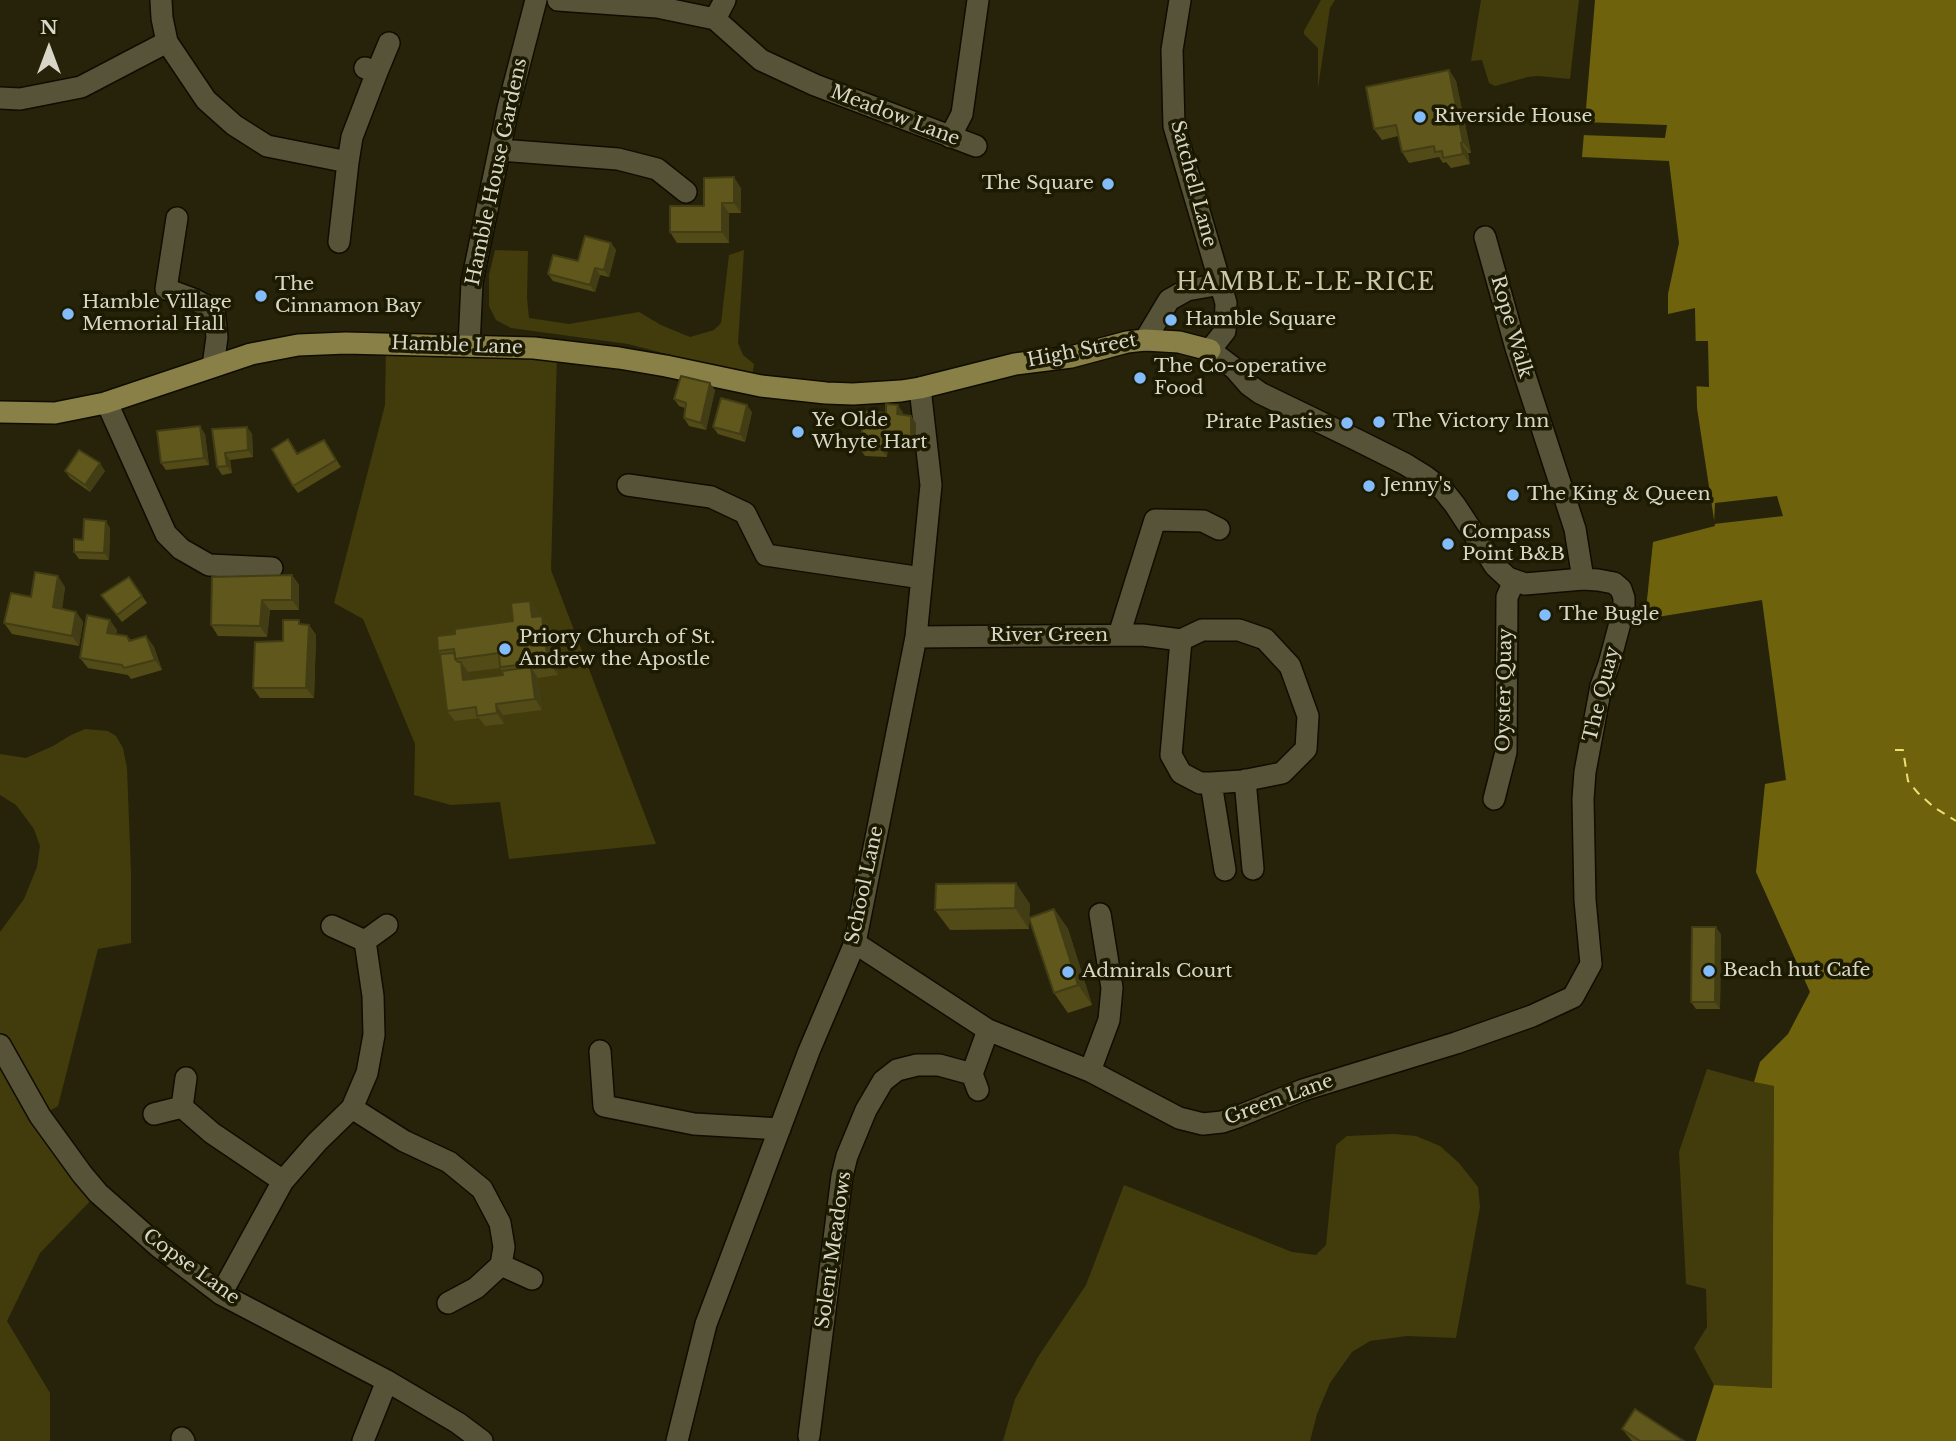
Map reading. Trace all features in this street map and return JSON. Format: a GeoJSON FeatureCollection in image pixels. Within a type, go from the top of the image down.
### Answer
{"type":"FeatureCollection","features":[{"type":"Feature","properties":{"kind":"main road"},"geometry":{"type":"LineString","coordinates":[[1145,340],[1179,342],[1210,350]]}},
{"type":"Feature","properties":{"kind":"main road","name":"High Street"},"geometry":{"type":"LineString","coordinates":[[920,388],[1014,364],[1070,357],[1145,340]]}},
{"type":"Feature","properties":{"kind":"main road","name":"Hamble Lane"},"geometry":{"type":"LineString","coordinates":[[0,412],[55,413],[107,403],[251,354],[298,345],[346,342],[534,348],[619,358],[736,382],[826,393],[878,393],[920,388]]}},
{"type":"Feature","properties":{"kind":"street"},"geometry":{"type":"LineString","coordinates":[[161,0],[167,41],[206,100],[234,125],[267,146],[348,162]]}},
{"type":"Feature","properties":{"kind":"street","name":"Hamble House Gardens"},"geometry":{"type":"LineString","coordinates":[[469,346],[472,282],[508,108],[536,0]]}},
{"type":"Feature","properties":{"kind":"street","name":"Meadow Lane"},"geometry":{"type":"LineString","coordinates":[[558,0],[720,10],[761,60],[809,91],[976,146]]}},
{"type":"Feature","properties":{"kind":"street"},"geometry":{"type":"LineString","coordinates":[[950,137],[961,114],[978,0]]}},
{"type":"Feature","properties":{"kind":"street","name":"Satchell Lane"},"geometry":{"type":"LineString","coordinates":[[1181,0],[1171,50],[1174,126],[1221,284]]}},
{"type":"Feature","properties":{"kind":"street"},"geometry":{"type":"LineString","coordinates":[[0,98],[20,99],[81,87],[167,41]]}},
{"type":"Feature","properties":{"kind":"street"},"geometry":{"type":"LineString","coordinates":[[339,242],[352,137],[371,70],[389,43]]}},
{"type":"Feature","properties":{"kind":"street"},"geometry":{"type":"LineString","coordinates":[[500,150],[618,159],[657,169],[686,192]]}},
{"type":"Feature","properties":{"kind":"street"},"geometry":{"type":"LineString","coordinates":[[177,218],[166,289],[214,310],[216,337],[213,366]]}},
{"type":"Feature","properties":{"kind":"street","name":"Rope Walk"},"geometry":{"type":"LineString","coordinates":[[1485,237],[1516,348],[1575,528],[1583,579]]}},
{"type":"Feature","properties":{"kind":"street"},"geometry":{"type":"LineString","coordinates":[[1221,284],[1226,303],[1225,331],[1210,350],[1260,393],[1405,464],[1426,477],[1443,490],[1455,505],[1502,574],[1514,581]]}},
{"type":"Feature","properties":{"kind":"street","name":"High Street"},"geometry":{"type":"LineString","coordinates":[[1145,340],[1168,300],[1187,290],[1221,284]]}},
{"type":"Feature","properties":{"kind":"street","name":"School Lane"},"geometry":{"type":"LineString","coordinates":[[677,1441],[706,1324],[809,1051],[855,943],[916,637],[931,485],[920,388]]}},
{"type":"Feature","properties":{"kind":"street"},"geometry":{"type":"LineString","coordinates":[[107,403],[166,534],[181,549],[209,565],[272,568]]}},
{"type":"Feature","properties":{"kind":"street"},"geometry":{"type":"LineString","coordinates":[[628,485],[711,497],[745,513],[765,555],[922,578]]}},
{"type":"Feature","properties":{"kind":"street"},"geometry":{"type":"LineString","coordinates":[[1119,635],[1154,520],[1203,521],[1219,529]]}},
{"type":"Feature","properties":{"kind":"street","name":"The Quay"},"geometry":{"type":"LineString","coordinates":[[1514,581],[1540,584],[1598,580],[1614,583],[1621,589],[1624,598],[1624,608],[1601,685],[1585,772],[1585,900],[1591,964]]}},
{"type":"Feature","properties":{"kind":"street","name":"Oyster Quay"},"geometry":{"type":"LineString","coordinates":[[1494,799],[1506,752],[1507,597],[1514,581]]}},
{"type":"Feature","properties":{"kind":"street","name":"River Green"},"geometry":{"type":"LineString","coordinates":[[916,637],[1142,635],[1181,640],[1202,630],[1239,630],[1265,639],[1290,666],[1308,716],[1306,749],[1282,773],[1211,783],[1200,783],[1181,773],[1171,755],[1181,640]]}},
{"type":"Feature","properties":{"kind":"street"},"geometry":{"type":"LineString","coordinates":[[1245,780],[1254,869]]}},
{"type":"Feature","properties":{"kind":"street"},"geometry":{"type":"LineString","coordinates":[[1211,783],[1226,870]]}},
{"type":"Feature","properties":{"kind":"street"},"geometry":{"type":"LineString","coordinates":[[1090,1071],[1109,1020],[1112,988],[1100,914]]}},
{"type":"Feature","properties":{"kind":"street"},"geometry":{"type":"LineString","coordinates":[[365,941],[387,925]]}},
{"type":"Feature","properties":{"kind":"street"},"geometry":{"type":"LineString","coordinates":[[332,926],[365,941]]}},
{"type":"Feature","properties":{"kind":"street"},"geometry":{"type":"LineString","coordinates":[[221,1294],[283,1181],[352,1108],[367,1073],[374,1035],[373,996],[365,941]]}},
{"type":"Feature","properties":{"kind":"street","name":"Green Lane"},"geometry":{"type":"LineString","coordinates":[[855,943],[988,1030],[1090,1071],[1179,1118],[1203,1124],[1229,1120],[1303,1090],[1456,1043],[1532,1016],[1573,997],[1591,964]]}},
{"type":"Feature","properties":{"kind":"street","name":"Solent Meadows"},"geometry":{"type":"LineString","coordinates":[[809,1436],[842,1176],[866,1110],[884,1081],[897,1070],[917,1065],[940,1065],[975,1082],[988,1030]]}},
{"type":"Feature","properties":{"kind":"street","name":"Copse Lane"},"geometry":{"type":"LineString","coordinates":[[0,1045],[57,1142],[98,1193],[159,1247],[221,1294],[387,1381],[458,1423],[482,1441]]}},
{"type":"Feature","properties":{"kind":"street"},"geometry":{"type":"LineString","coordinates":[[600,1051],[604,1106],[694,1124],[779,1129]]}},
{"type":"Feature","properties":{"kind":"street"},"geometry":{"type":"LineString","coordinates":[[182,1107],[186,1078]]}},
{"type":"Feature","properties":{"kind":"street"},"geometry":{"type":"LineString","coordinates":[[182,1107],[212,1133],[283,1181]]}},
{"type":"Feature","properties":{"kind":"street"},"geometry":{"type":"LineString","coordinates":[[154,1114],[182,1107]]}},
{"type":"Feature","properties":{"kind":"street"},"geometry":{"type":"LineString","coordinates":[[352,1108],[404,1141],[449,1162],[482,1189],[500,1223],[504,1247],[501,1265],[476,1288],[448,1303]]}},
{"type":"Feature","properties":{"kind":"street"},"geometry":{"type":"LineString","coordinates":[[501,1265],[532,1279]]}},
{"type":"Feature","properties":{"kind":"street"},"geometry":{"type":"LineString","coordinates":[[363,1441],[387,1381]]}},
{"type":"Feature","properties":{"kind":"shaded area"},"geometry":{"type":"Polygon","coordinates":[[[1321,0],[1335,0],[1330,8],[1318,88],[1318,48],[1304,31],[1321,0]]]}},
{"type":"Feature","properties":{"kind":"shaded area"},"geometry":{"type":"Polygon","coordinates":[[[1481,0],[1579,0],[1570,79],[1538,76],[1495,86],[1489,83],[1482,60],[1471,61],[1481,0]]]}},
{"type":"Feature","properties":{"kind":"shaded area"},"geometry":{"type":"Polygon","coordinates":[[[1595,0],[1956,0],[1956,1441],[1696,1441],[1714,1385],[1772,1388],[1774,1086],[1754,1082],[1760,1062],[1788,1034],[1810,992],[1756,872],[1765,784],[1786,780],[1762,600],[1645,619],[1653,542],[1715,526],[1697,408],[1695,308],[1668,314],[1668,294],[1679,243],[1669,161],[1582,157],[1595,0]]]}},
{"type":"Feature","properties":{"kind":"shaded area"},"geometry":{"type":"Polygon","coordinates":[[[495,250],[528,251],[529,318],[569,324],[639,312],[690,337],[714,330],[721,323],[729,255],[744,250],[738,343],[743,355],[754,364],[752,376],[628,344],[511,328],[496,320],[489,306],[489,275],[495,250]]]}},
{"type":"Feature","properties":{"kind":"shaded area"},"geometry":{"type":"Polygon","coordinates":[[[386,347],[557,354],[551,570],[656,844],[509,859],[500,802],[451,805],[414,795],[415,744],[363,619],[334,603],[385,405],[386,347]]]}},
{"type":"Feature","properties":{"kind":"shaded area"},"geometry":{"type":"Polygon","coordinates":[[[85,729],[108,731],[116,736],[123,748],[127,768],[131,943],[98,949],[58,1106],[40,1116],[98,1193],[40,1253],[7,1321],[50,1393],[50,1441],[0,1441],[0,932],[24,899],[37,867],[40,846],[34,829],[16,805],[0,795],[0,754],[26,758],[85,729]]]}},
{"type":"Feature","properties":{"kind":"shaded area"},"geometry":{"type":"Polygon","coordinates":[[[1707,1069],[1774,1086],[1772,1388],[1714,1385],[1694,1348],[1707,1327],[1706,1289],[1686,1284],[1679,1152],[1707,1069]]]}},
{"type":"Feature","properties":{"kind":"shaded area"},"geometry":{"type":"Polygon","coordinates":[[[1347,1136],[1416,1136],[1440,1146],[1459,1163],[1478,1187],[1480,1207],[1456,1338],[1407,1336],[1370,1341],[1352,1352],[1330,1383],[1317,1414],[1310,1441],[1003,1441],[1015,1399],[1038,1357],[1086,1285],[1124,1185],[1292,1252],[1316,1255],[1326,1245],[1336,1145],[1347,1136]]]}},
{"type":"Feature","properties":{"kind":"pier"},"geometry":{"type":"Polygon","coordinates":[[[1582,122],[1667,125],[1665,138],[1581,135],[1582,122]]]}},
{"type":"Feature","properties":{"kind":"pier"},"geometry":{"type":"Polygon","coordinates":[[[1692,341],[1708,341],[1709,387],[1693,386],[1692,341]]]}},
{"type":"Feature","properties":{"kind":"pier"},"geometry":{"type":"Polygon","coordinates":[[[1777,496],[1783,516],[1714,524],[1715,503],[1777,496]]]}},
{"type":"Feature","properties":{"kind":"building","name":"Riverside House"},"geometry":{"type":"Polygon","coordinates":[[[1449,70],[1463,154],[1443,158],[1442,151],[1435,152],[1434,146],[1402,152],[1396,125],[1374,129],[1366,87],[1449,70]]]}},
{"type":"Feature","properties":{"kind":"building"},"geometry":{"type":"Polygon","coordinates":[[[734,177],[734,203],[722,203],[722,232],[670,232],[670,206],[704,206],[704,178],[734,177]]]}},
{"type":"Feature","properties":{"kind":"building"},"geometry":{"type":"Polygon","coordinates":[[[585,236],[611,243],[604,270],[595,268],[590,285],[548,274],[553,255],[578,261],[585,236]]]}},
{"type":"Feature","properties":{"kind":"building"},"geometry":{"type":"Polygon","coordinates":[[[681,376],[710,383],[701,423],[684,418],[686,403],[674,399],[681,376]]]}},
{"type":"Feature","properties":{"kind":"building"},"geometry":{"type":"Polygon","coordinates":[[[721,398],[747,405],[740,434],[713,427],[721,398]]]}},
{"type":"Feature","properties":{"kind":"building"},"geometry":{"type":"Polygon","coordinates":[[[886,404],[898,405],[897,414],[911,416],[911,439],[883,436],[882,450],[860,449],[864,411],[886,413],[886,404]]]}},
{"type":"Feature","properties":{"kind":"building"},"geometry":{"type":"Polygon","coordinates":[[[200,426],[204,458],[161,463],[157,431],[200,426]]]}},
{"type":"Feature","properties":{"kind":"building"},"geometry":{"type":"Polygon","coordinates":[[[247,427],[248,450],[225,453],[227,466],[217,467],[212,429],[247,427]]]}},
{"type":"Feature","properties":{"kind":"building"},"geometry":{"type":"Polygon","coordinates":[[[288,439],[297,454],[324,440],[336,460],[293,486],[272,449],[288,439]]]}},
{"type":"Feature","properties":{"kind":"building"},"geometry":{"type":"Polygon","coordinates":[[[79,450],[100,463],[85,485],[65,471],[79,450]]]}},
{"type":"Feature","properties":{"kind":"building"},"geometry":{"type":"Polygon","coordinates":[[[84,519],[106,521],[104,553],[74,552],[74,539],[83,540],[84,519]]]}},
{"type":"Feature","properties":{"kind":"building"},"geometry":{"type":"Polygon","coordinates":[[[35,572],[58,576],[53,607],[76,612],[72,636],[4,623],[11,593],[31,597],[35,572]]]}},
{"type":"Feature","properties":{"kind":"building"},"geometry":{"type":"Polygon","coordinates":[[[292,575],[292,600],[262,600],[260,626],[211,625],[212,577],[292,575]]]}},
{"type":"Feature","properties":{"kind":"building"},"geometry":{"type":"Polygon","coordinates":[[[129,577],[142,596],[117,615],[101,595],[129,577]]]}},
{"type":"Feature","properties":{"kind":"building"},"geometry":{"type":"Polygon","coordinates":[[[530,601],[532,617],[542,616],[548,662],[500,667],[499,653],[455,659],[454,649],[438,651],[437,636],[455,634],[455,629],[513,621],[511,603],[530,601]]]}},
{"type":"Feature","properties":{"kind":"building"},"geometry":{"type":"Polygon","coordinates":[[[87,615],[110,620],[107,633],[127,636],[129,641],[146,636],[155,660],[124,668],[122,665],[80,658],[87,615]]]}},
{"type":"Feature","properties":{"kind":"building"},"geometry":{"type":"Polygon","coordinates":[[[283,620],[299,620],[299,624],[309,625],[306,688],[253,688],[255,642],[283,641],[283,620]]]}},
{"type":"Feature","properties":{"kind":"building"},"geometry":{"type":"Polygon","coordinates":[[[455,653],[455,659],[461,662],[463,680],[503,675],[502,671],[531,667],[535,699],[496,704],[497,713],[477,716],[476,707],[447,711],[440,654],[455,653]]]}},
{"type":"Feature","properties":{"kind":"building"},"geometry":{"type":"Polygon","coordinates":[[[1016,883],[1015,908],[935,910],[936,884],[1016,883]]]}},
{"type":"Feature","properties":{"kind":"building"},"geometry":{"type":"Polygon","coordinates":[[[1054,909],[1078,985],[1054,993],[1029,918],[1054,909]]]}},
{"type":"Feature","properties":{"kind":"building","name":"Beach hut Cafe"},"geometry":{"type":"Polygon","coordinates":[[[1692,927],[1716,927],[1715,1002],[1691,1002],[1692,927]]]}},
{"type":"Feature","properties":{"kind":"building"},"geometry":{"type":"Polygon","coordinates":[[[1635,1409],[1684,1441],[1640,1441],[1622,1429],[1635,1409]]]}},
{"type":"Feature","properties":{"kind":"ferry route"},"geometry":{"type":"LineString","coordinates":[[1895,750],[1903,750],[1908,781],[1918,793],[1956,821]]}},
{"type":"Feature","properties":{"kind":"place","name":"Riverside House"},"geometry":{"type":"Point","coordinates":[1420,117]}},
{"type":"Feature","properties":{"kind":"place","name":"The Square"},"geometry":{"type":"Point","coordinates":[1108,184]}},
{"type":"Feature","properties":{"kind":"place","name":"The Cinnamon Bay"},"geometry":{"type":"Point","coordinates":[261,296]}},
{"type":"Feature","properties":{"kind":"place","name":"Hamble Village Memorial Hall"},"geometry":{"type":"Point","coordinates":[68,314]}},
{"type":"Feature","properties":{"kind":"place","name":"Hamble Square"},"geometry":{"type":"Point","coordinates":[1171,320]}},
{"type":"Feature","properties":{"kind":"place","name":"The Co-operative Food"},"geometry":{"type":"Point","coordinates":[1140,378]}},
{"type":"Feature","properties":{"kind":"place","name":"The Victory Inn"},"geometry":{"type":"Point","coordinates":[1379,422]}},
{"type":"Feature","properties":{"kind":"place","name":"Pirate Pasties"},"geometry":{"type":"Point","coordinates":[1347,423]}},
{"type":"Feature","properties":{"kind":"place","name":"Ye Olde Whyte Hart"},"geometry":{"type":"Point","coordinates":[798,432]}},
{"type":"Feature","properties":{"kind":"place","name":"Jenny's"},"geometry":{"type":"Point","coordinates":[1369,486]}},
{"type":"Feature","properties":{"kind":"place","name":"The King & Queen"},"geometry":{"type":"Point","coordinates":[1513,495]}},
{"type":"Feature","properties":{"kind":"place","name":"Compass Point B&B"},"geometry":{"type":"Point","coordinates":[1448,544]}},
{"type":"Feature","properties":{"kind":"place","name":"The Bugle"},"geometry":{"type":"Point","coordinates":[1545,615]}},
{"type":"Feature","properties":{"kind":"place","name":"Priory Church of St. Andrew the Apostle"},"geometry":{"type":"Point","coordinates":[505,649]}},
{"type":"Feature","properties":{"kind":"place","name":"Beach hut Cafe"},"geometry":{"type":"Point","coordinates":[1709,971]}},
{"type":"Feature","properties":{"kind":"place","name":"Admirals Court"},"geometry":{"type":"Point","coordinates":[1068,972]}},
{"type":"Feature","properties":{"kind":"district","name":"HAMBLE-LE-RICE"},"geometry":{"type":"Point","coordinates":[1306,284]}}]}
